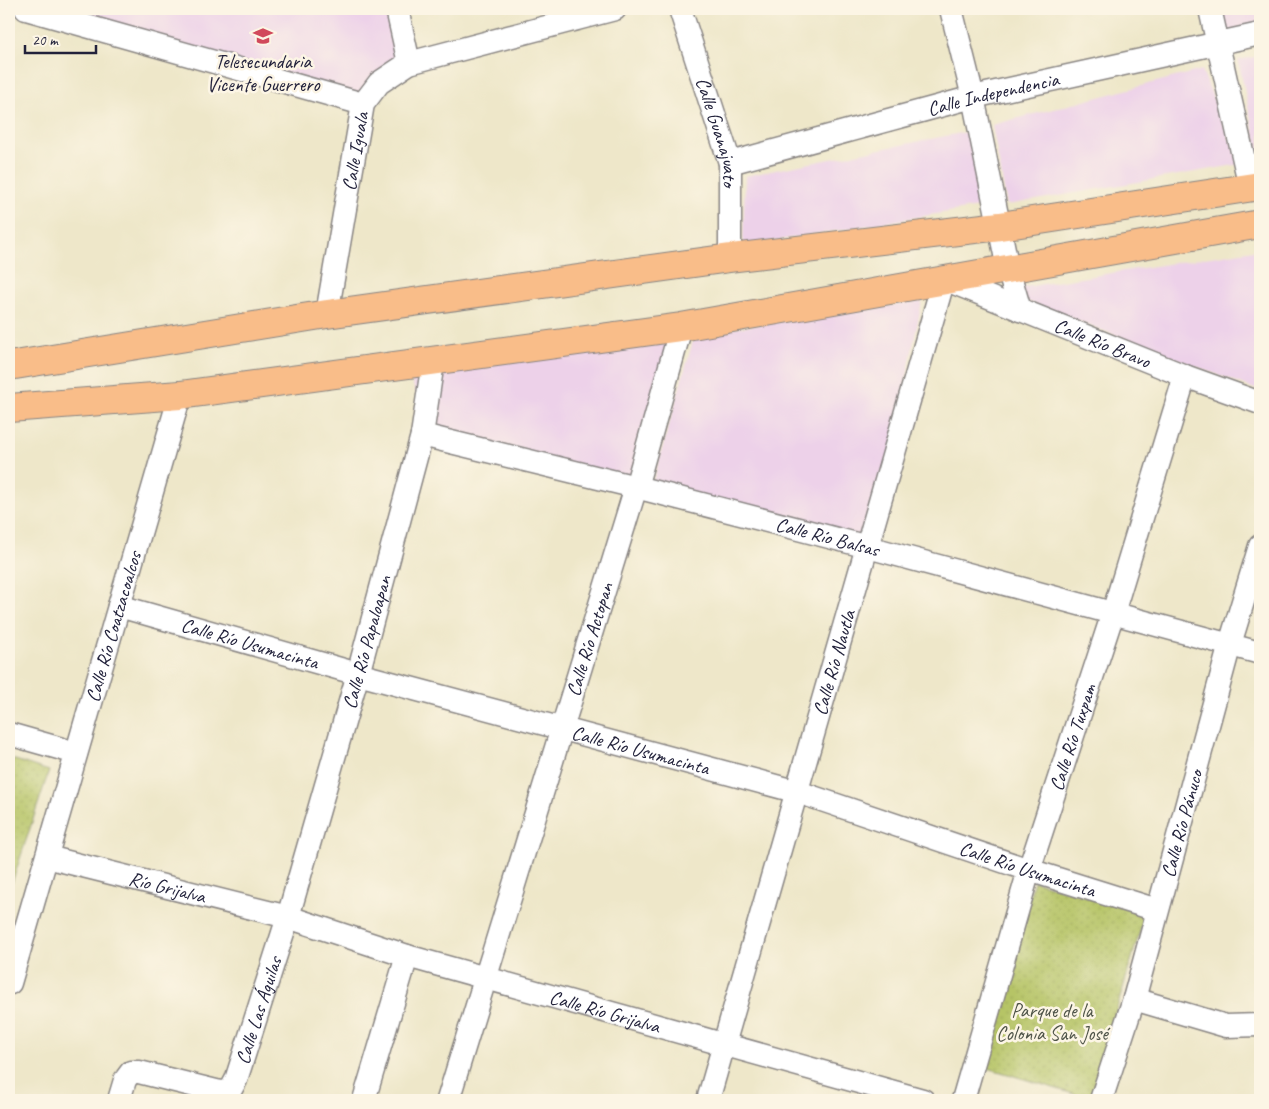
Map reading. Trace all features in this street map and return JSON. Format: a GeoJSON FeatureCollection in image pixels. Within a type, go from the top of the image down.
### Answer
{"type":"FeatureCollection","features":[{"type":"Feature","properties":{"kind":"main road"},"geometry":{"type":"LineString","coordinates":[[9,366],[328,314],[730,258],[1000,226],[1255,186]]}},
{"type":"Feature","properties":{"kind":"main road"},"geometry":{"type":"LineString","coordinates":[[9,408],[180,395],[681,327],[944,279],[1260,226]]}},
{"type":"Feature","properties":{"kind":"street"},"geometry":{"type":"LineString","coordinates":[[26,9],[363,104]]}},
{"type":"Feature","properties":{"kind":"street"},"geometry":{"type":"LineString","coordinates":[[397,9],[409,63]]}},
{"type":"Feature","properties":{"kind":"street","name":"Calle Iguala"},"geometry":{"type":"LineString","coordinates":[[328,314],[363,104],[379,83],[409,63],[615,9]]}},
{"type":"Feature","properties":{"kind":"street","name":"Calle Guanajuato"},"geometry":{"type":"LineString","coordinates":[[680,9],[730,163],[730,258]]}},
{"type":"Feature","properties":{"kind":"street"},"geometry":{"type":"LineString","coordinates":[[951,9],[973,97],[1008,269],[1020,310]]}},
{"type":"Feature","properties":{"kind":"street"},"geometry":{"type":"LineString","coordinates":[[1210,9],[1255,186]]}},
{"type":"Feature","properties":{"kind":"street","name":"Calle Independencia"},"geometry":{"type":"LineString","coordinates":[[730,163],[973,97],[1260,34]]}},
{"type":"Feature","properties":{"kind":"street","name":"Calle Río Bravo"},"geometry":{"type":"LineString","coordinates":[[944,279],[1185,376],[1260,403]]}},
{"type":"Feature","properties":{"kind":"street","name":"Calle Río Nautla"},"geometry":{"type":"LineString","coordinates":[[708,1100],[944,279]]}},
{"type":"Feature","properties":{"kind":"street","name":"Calle Río Actopan"},"geometry":{"type":"LineString","coordinates":[[448,1100],[487,978],[636,487],[681,327]]}},
{"type":"Feature","properties":{"kind":"street","name":"Calle Río Papaloapan"},"geometry":{"type":"LineString","coordinates":[[288,917],[358,674],[422,434],[433,362]]}},
{"type":"Feature","properties":{"kind":"street","name":"Calle Río Tuxpam"},"geometry":{"type":"LineString","coordinates":[[963,1100],[1029,870],[1113,613],[1185,376]]}},
{"type":"Feature","properties":{"kind":"street","name":"Calle Río Coatzacoalcos"},"geometry":{"type":"LineString","coordinates":[[10,983],[180,395]]}},
{"type":"Feature","properties":{"kind":"street","name":"Calle Río Balsas"},"geometry":{"type":"LineString","coordinates":[[422,434],[868,546],[1230,644],[1260,654]]}},
{"type":"Feature","properties":{"kind":"street","name":"Calle Río Pánuco"},"geometry":{"type":"LineString","coordinates":[[1101,1100],[1134,999],[1230,644],[1260,546]]}},
{"type":"Feature","properties":{"kind":"street","name":"Calle Río Usumacinta"},"geometry":{"type":"LineString","coordinates":[[119,606],[358,674],[798,792],[1029,870],[1157,910]]}},
{"type":"Feature","properties":{"kind":"street"},"geometry":{"type":"LineString","coordinates":[[9,734],[76,753]]}},
{"type":"Feature","properties":{"kind":"street","name":"Río Grijalva"},"geometry":{"type":"LineString","coordinates":[[47,857],[288,917]]}},
{"type":"Feature","properties":{"kind":"street","name":"Calle Río Grijalva"},"geometry":{"type":"LineString","coordinates":[[288,917],[407,956],[923,1100]]}},
{"type":"Feature","properties":{"kind":"street","name":"Calle Las Águilas"},"geometry":{"type":"LineString","coordinates":[[119,1100],[125,1080],[131,1072],[140,1072],[220,1092],[230,1091],[236,1080],[288,917]]}},
{"type":"Feature","properties":{"kind":"street"},"geometry":{"type":"LineString","coordinates":[[364,1100],[407,956]]}},
{"type":"Feature","properties":{"kind":"street"},"geometry":{"type":"LineString","coordinates":[[1134,999],[1226,1026],[1260,1025]]}},
{"type":"Feature","properties":{"kind":"shaded area","name":"Telesecundaria Vicente Guerrero"},"geometry":{"type":"Polygon","coordinates":[[[27,9],[397,9],[409,63],[363,104],[27,9]]]}},
{"type":"Feature","properties":{"kind":"shaded area"},"geometry":{"type":"Polygon","coordinates":[[[1216,9],[1260,9],[1260,38],[1222,46],[1216,9]]]}},
{"type":"Feature","properties":{"kind":"shaded area"},"geometry":{"type":"Polygon","coordinates":[[[1260,56],[1260,161],[1238,60],[1260,56]]]}},
{"type":"Feature","properties":{"kind":"shaded area"},"geometry":{"type":"Polygon","coordinates":[[[1202,70],[1240,164],[1007,205],[992,125],[1202,70]]]}},
{"type":"Feature","properties":{"kind":"shaded area"},"geometry":{"type":"Polygon","coordinates":[[[976,130],[984,206],[743,246],[745,176],[976,130]]]}},
{"type":"Feature","properties":{"kind":"shaded area"},"geometry":{"type":"Polygon","coordinates":[[[1254,250],[1260,292],[1260,391],[1001,291],[1254,250]]]}},
{"type":"Feature","properties":{"kind":"shaded area"},"geometry":{"type":"Polygon","coordinates":[[[922,301],[873,546],[650,491],[695,334],[922,301]]]}},
{"type":"Feature","properties":{"kind":"shaded area"},"geometry":{"type":"Polygon","coordinates":[[[673,337],[630,484],[433,433],[407,371],[673,337]]]}},
{"type":"Feature","properties":{"kind":"green space"},"geometry":{"type":"Polygon","coordinates":[[[9,758],[49,771],[9,892],[9,758]]]}},
{"type":"Feature","properties":{"kind":"green space","name":"Parque de la Colonia San José"},"geometry":{"type":"Polygon","coordinates":[[[1034,881],[1145,914],[1090,1099],[978,1065],[1034,881]]]}},
{"type":"Feature","properties":{"kind":"place","name":"Telesecundaria Vicente Guerrero"},"geometry":{"type":"Point","coordinates":[263,36]}}]}
